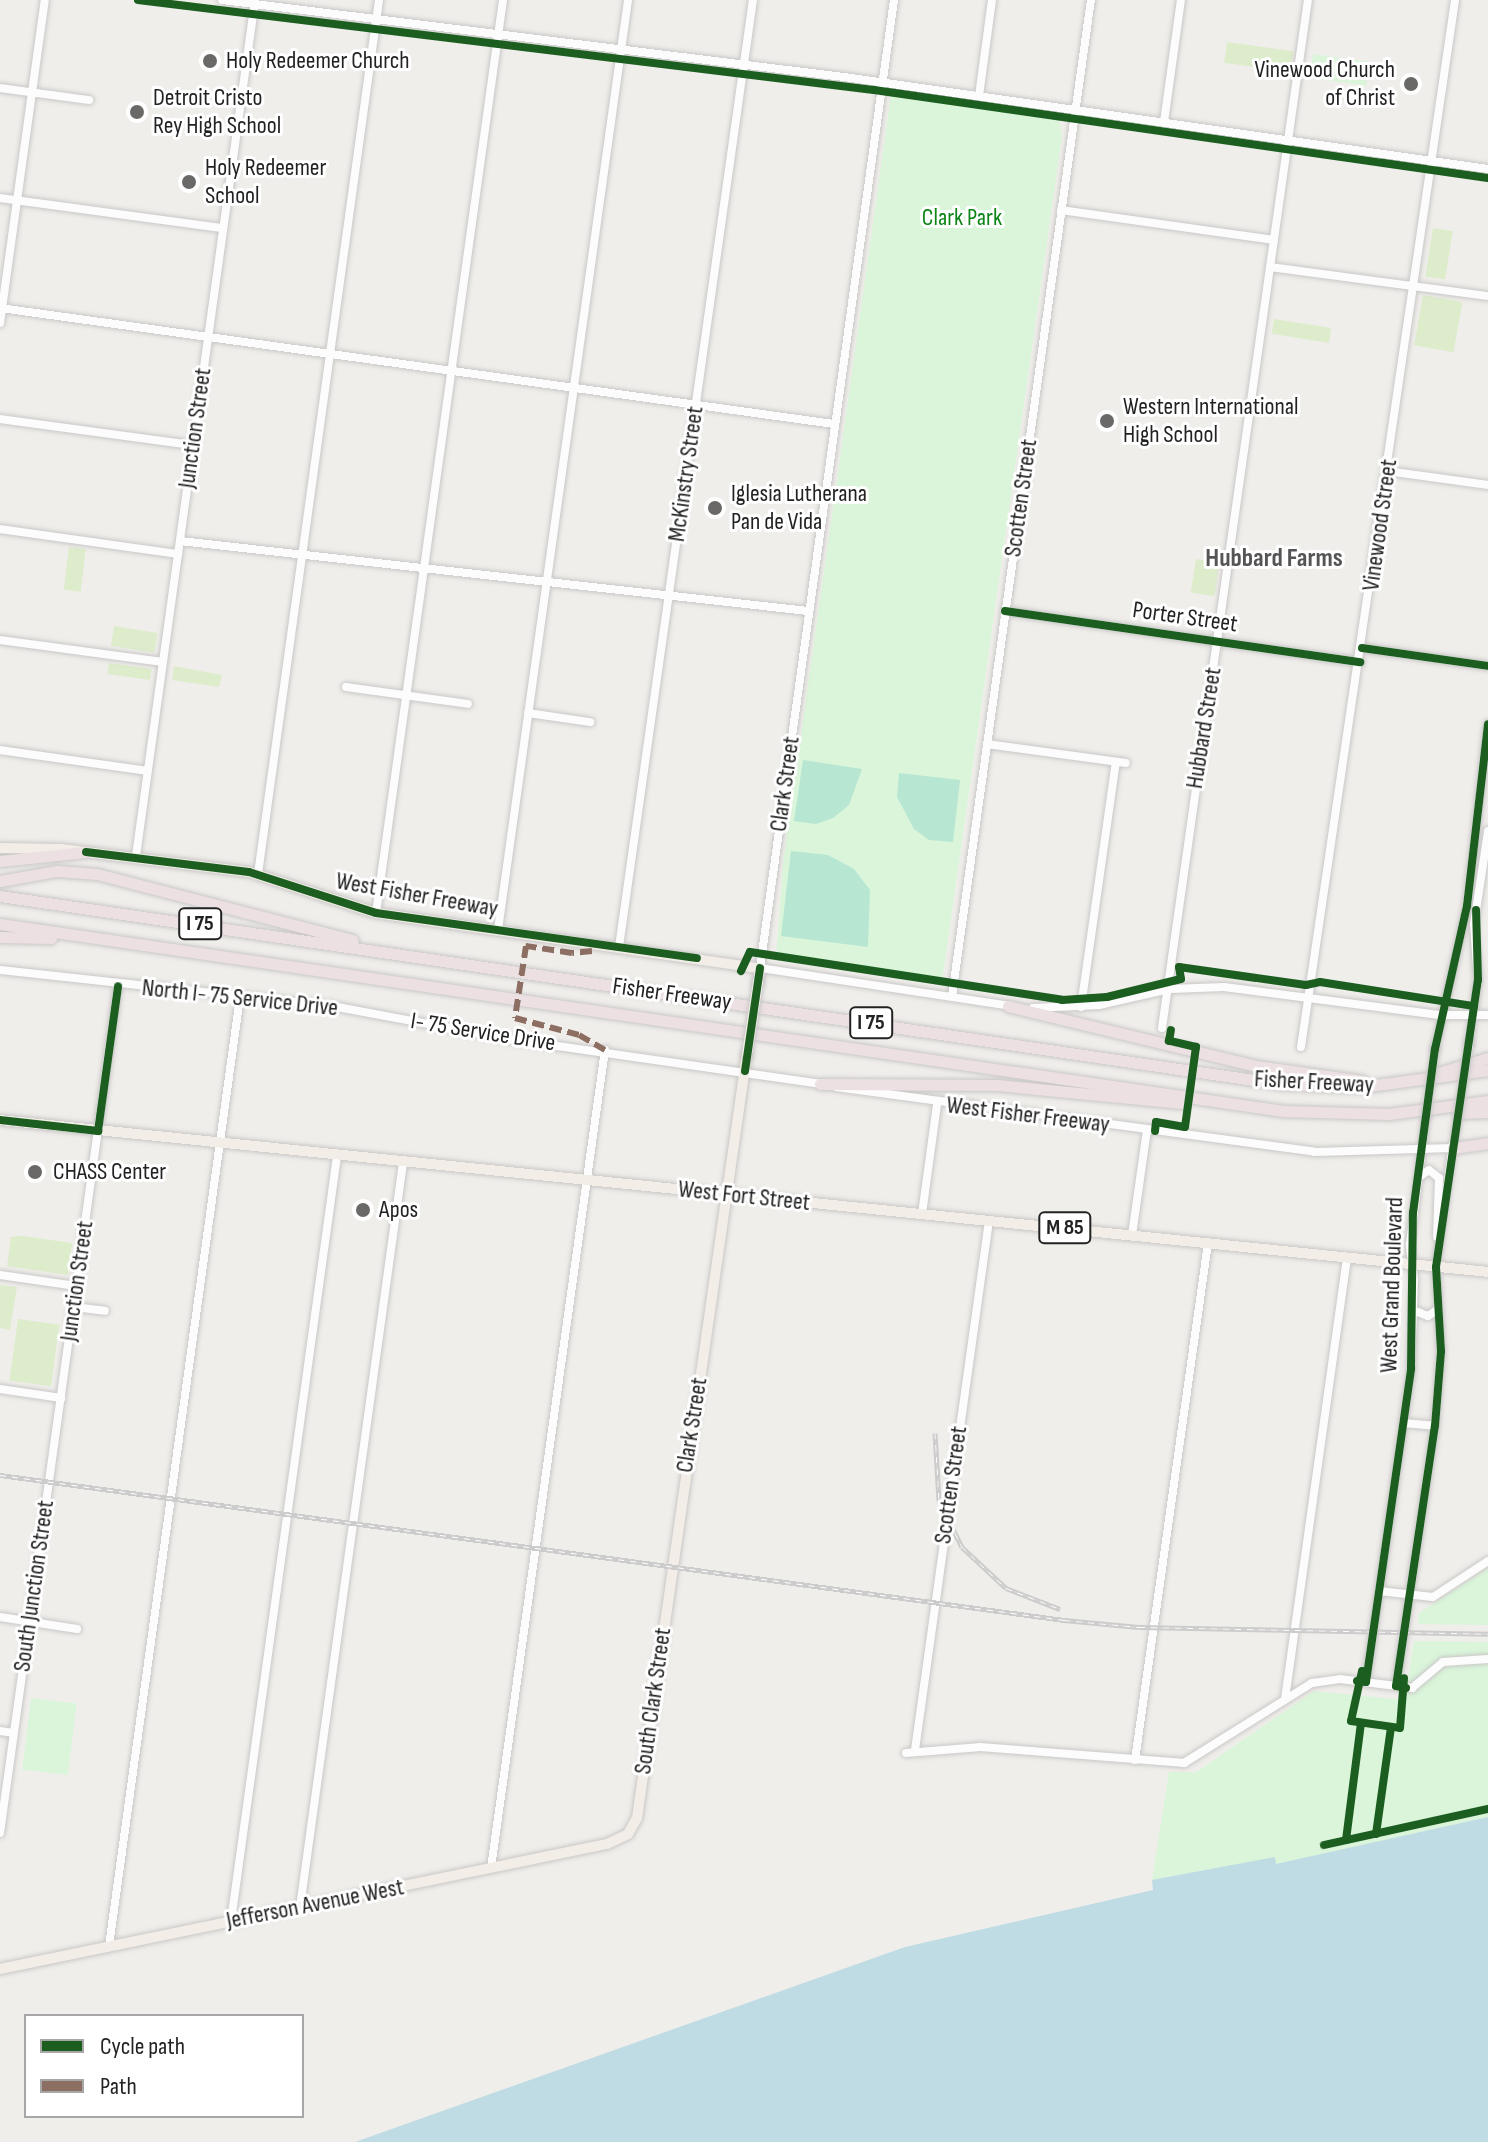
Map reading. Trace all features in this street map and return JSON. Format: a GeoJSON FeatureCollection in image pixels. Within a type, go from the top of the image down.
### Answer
{"type":"FeatureCollection","features":[{"type":"Feature","properties":{"kind":"highway"},"geometry":{"type":"LineString","coordinates":[[0,861],[86,852]]}},
{"type":"Feature","properties":{"kind":"highway"},"geometry":{"type":"LineString","coordinates":[[0,881],[80,871],[400,953]]}},
{"type":"Feature","properties":{"kind":"highway","name":"Fisher Freeway"},"geometry":{"type":"LineString","coordinates":[[0,896],[1258,1081],[1335,1087],[1401,1084],[1488,1070]]}},
{"type":"Feature","properties":{"kind":"highway","name":"Fisher Freeway"},"geometry":{"type":"LineString","coordinates":[[0,924],[1230,1104],[1337,1115],[1406,1113],[1488,1101]]}},
{"type":"Feature","properties":{"kind":"highway"},"geometry":{"type":"LineString","coordinates":[[0,937],[106,939]]}},
{"type":"Feature","properties":{"kind":"highway"},"geometry":{"type":"LineString","coordinates":[[1008,1006],[1256,1066],[1401,1084],[1488,1058]]}},
{"type":"Feature","properties":{"kind":"highway"},"geometry":{"type":"LineString","coordinates":[[820,1084],[997,1085],[1230,1104]]}},
{"type":"Feature","properties":{"kind":"highway"},"geometry":{"type":"LineString","coordinates":[[1406,1113],[1488,1112]]}},
{"type":"Feature","properties":{"kind":"highway"},"geometry":{"type":"LineString","coordinates":[[1454,1142],[1488,1143]]}},
{"type":"Feature","properties":{"kind":"main road","name":"West Fisher Freeway"},"geometry":{"type":"LineString","coordinates":[[0,848],[136,856],[258,874],[376,913],[760,968]]}},
{"type":"Feature","properties":{"kind":"main road","name":"Clark Street"},"geometry":{"type":"LineString","coordinates":[[671,1567],[760,968]]}},
{"type":"Feature","properties":{"kind":"main road","name":"West Fort Street"},"geometry":{"type":"LineString","coordinates":[[0,1120],[1488,1272]]}},
{"type":"Feature","properties":{"kind":"main road","name":"South Clark Street"},"geometry":{"type":"LineString","coordinates":[[628,1834],[637,1818],[671,1567]]}},
{"type":"Feature","properties":{"kind":"main road","name":"Jefferson Avenue West"},"geometry":{"type":"LineString","coordinates":[[0,1969],[607,1844],[628,1834]]}},
{"type":"Feature","properties":{"kind":"street"},"geometry":{"type":"LineString","coordinates":[[0,323],[45,0]]}},
{"type":"Feature","properties":{"kind":"street"},"geometry":{"type":"LineString","coordinates":[[222,0],[882,82],[1488,169]]}},
{"type":"Feature","properties":{"kind":"street"},"geometry":{"type":"LineString","coordinates":[[258,874],[379,0]]}},
{"type":"Feature","properties":{"kind":"street"},"geometry":{"type":"LineString","coordinates":[[376,913],[503,0]]}},
{"type":"Feature","properties":{"kind":"street"},"geometry":{"type":"LineString","coordinates":[[498,930],[628,0]]}},
{"type":"Feature","properties":{"kind":"street","name":"McKinstry Street"},"geometry":{"type":"LineString","coordinates":[[619,947],[753,0]]}},
{"type":"Feature","properties":{"kind":"street","name":"Clark Street"},"geometry":{"type":"LineString","coordinates":[[760,968],[894,0]]}},
{"type":"Feature","properties":{"kind":"street"},"geometry":{"type":"LineString","coordinates":[[979,96],[992,0]]}},
{"type":"Feature","properties":{"kind":"street","name":"Scotten Street"},"geometry":{"type":"LineString","coordinates":[[952,996],[1091,0]]}},
{"type":"Feature","properties":{"kind":"street"},"geometry":{"type":"LineString","coordinates":[[1164,122],[1181,0]]}},
{"type":"Feature","properties":{"kind":"street","name":"Hubbard Street"},"geometry":{"type":"LineString","coordinates":[[1162,1028],[1170,989],[1173,933],[1308,0]]}},
{"type":"Feature","properties":{"kind":"street","name":"Vinewood Street"},"geometry":{"type":"LineString","coordinates":[[1301,1047],[1312,999],[1455,0]]}},
{"type":"Feature","properties":{"kind":"street","name":"Junction Street"},"geometry":{"type":"LineString","coordinates":[[136,856],[254,2]]}},
{"type":"Feature","properties":{"kind":"street"},"geometry":{"type":"LineString","coordinates":[[0,88],[89,100]]}},
{"type":"Feature","properties":{"kind":"street"},"geometry":{"type":"LineString","coordinates":[[0,198],[223,228]]}},
{"type":"Feature","properties":{"kind":"street"},"geometry":{"type":"LineString","coordinates":[[1061,210],[1274,240]]}},
{"type":"Feature","properties":{"kind":"street"},"geometry":{"type":"LineString","coordinates":[[1270,267],[1488,296]]}},
{"type":"Feature","properties":{"kind":"street"},"geometry":{"type":"LineString","coordinates":[[1,308],[834,424]]}},
{"type":"Feature","properties":{"kind":"street"},"geometry":{"type":"LineString","coordinates":[[0,419],[193,445]]}},
{"type":"Feature","properties":{"kind":"street"},"geometry":{"type":"LineString","coordinates":[[1387,471],[1488,485]]}},
{"type":"Feature","properties":{"kind":"street"},"geometry":{"type":"LineString","coordinates":[[0,529],[178,554]]}},
{"type":"Feature","properties":{"kind":"street"},"geometry":{"type":"LineString","coordinates":[[180,541],[547,578],[808,611]]}},
{"type":"Feature","properties":{"kind":"street","name":"Porter Street"},"geometry":{"type":"LineString","coordinates":[[1005,611],[1360,662]]}},
{"type":"Feature","properties":{"kind":"street"},"geometry":{"type":"LineString","coordinates":[[0,640],[163,662]]}},
{"type":"Feature","properties":{"kind":"street"},"geometry":{"type":"LineString","coordinates":[[1362,648],[1488,666]]}},
{"type":"Feature","properties":{"kind":"street"},"geometry":{"type":"LineString","coordinates":[[346,687],[468,704]]}},
{"type":"Feature","properties":{"kind":"street"},"geometry":{"type":"LineString","coordinates":[[528,713],[590,722]]}},
{"type":"Feature","properties":{"kind":"street","name":"West Grand Boulevard"},"geometry":{"type":"LineString","coordinates":[[1366,1682],[1403,1423],[1413,1310],[1411,1263],[1417,1179],[1441,1015],[1465,920],[1488,724]]}},
{"type":"Feature","properties":{"kind":"street"},"geometry":{"type":"LineString","coordinates":[[987,744],[1121,762],[1081,1007]]}},
{"type":"Feature","properties":{"kind":"street"},"geometry":{"type":"LineString","coordinates":[[0,750],[148,771]]}},
{"type":"Feature","properties":{"kind":"street","name":"West Grand Boulevard"},"geometry":{"type":"LineString","coordinates":[[1396,1686],[1435,1426],[1441,1351],[1436,1267],[1478,980],[1474,924],[1485,870],[1488,831]]}},
{"type":"Feature","properties":{"kind":"street"},"geometry":{"type":"LineString","coordinates":[[1474,845],[1485,847]]}},
{"type":"Feature","properties":{"kind":"street","name":"West Fisher Freeway"},"geometry":{"type":"LineString","coordinates":[[760,968],[1008,1006],[1081,1007],[1170,989],[1224,987],[1441,1015],[1488,1015]]}},
{"type":"Feature","properties":{"kind":"street"},"geometry":{"type":"LineString","coordinates":[[0,970],[118,986]]}},
{"type":"Feature","properties":{"kind":"street","name":"Junction Street"},"geometry":{"type":"LineString","coordinates":[[49,1481],[118,986]]}},
{"type":"Feature","properties":{"kind":"street","name":"North I- 75 Service Drive"},"geometry":{"type":"LineString","coordinates":[[118,986],[362,1011]]}},
{"type":"Feature","properties":{"kind":"street"},"geometry":{"type":"LineString","coordinates":[[109,1946],[240,997]]}},
{"type":"Feature","properties":{"kind":"street","name":"I- 75 Service Drive"},"geometry":{"type":"LineString","coordinates":[[362,1011],[509,1039],[605,1050]]}},
{"type":"Feature","properties":{"kind":"street"},"geometry":{"type":"LineString","coordinates":[[491,1868],[605,1050]]}},
{"type":"Feature","properties":{"kind":"street","name":"West Fisher Freeway"},"geometry":{"type":"LineString","coordinates":[[605,1050],[937,1104],[1314,1152],[1421,1151],[1454,1142]]}},
{"type":"Feature","properties":{"kind":"street"},"geometry":{"type":"LineString","coordinates":[[922,1214],[937,1104]]}},
{"type":"Feature","properties":{"kind":"street"},"geometry":{"type":"LineString","coordinates":[[1132,1235],[1147,1130]]}},
{"type":"Feature","properties":{"kind":"street"},"geometry":{"type":"LineString","coordinates":[[231,1921],[337,1156]]}},
{"type":"Feature","properties":{"kind":"street"},"geometry":{"type":"LineString","coordinates":[[300,1907],[403,1163]]}},
{"type":"Feature","properties":{"kind":"street"},"geometry":{"type":"LineString","coordinates":[[1417,1179],[1429,1170],[1439,1178],[1438,1245]]}},
{"type":"Feature","properties":{"kind":"street","name":"Scotten Street"},"geometry":{"type":"LineString","coordinates":[[989,1221],[911,1751],[981,1747],[1135,1760]]}},
{"type":"Feature","properties":{"kind":"street"},"geometry":{"type":"LineString","coordinates":[[1208,1243],[1135,1760],[1184,1763],[1198,1759],[1285,1699],[1323,1680],[1416,1686],[1449,1660],[1488,1659]]}},
{"type":"Feature","properties":{"kind":"street"},"geometry":{"type":"LineString","coordinates":[[1285,1699],[1347,1258]]}},
{"type":"Feature","properties":{"kind":"street"},"geometry":{"type":"LineString","coordinates":[[0,1275],[76,1286]]}},
{"type":"Feature","properties":{"kind":"street"},"geometry":{"type":"LineString","coordinates":[[74,1307],[105,1311]]}},
{"type":"Feature","properties":{"kind":"street"},"geometry":{"type":"LineString","coordinates":[[1413,1310],[1428,1316],[1437,1310]]}},
{"type":"Feature","properties":{"kind":"street"},"geometry":{"type":"LineString","coordinates":[[0,1389],[61,1398]]}},
{"type":"Feature","properties":{"kind":"street"},"geometry":{"type":"LineString","coordinates":[[1403,1423],[1435,1426]]}},
{"type":"Feature","properties":{"kind":"street","name":"South Junction Street"},"geometry":{"type":"LineString","coordinates":[[0,1833],[49,1481]]}},
{"type":"Feature","properties":{"kind":"street"},"geometry":{"type":"LineString","coordinates":[[1379,1591],[1433,1597],[1488,1561]]}},
{"type":"Feature","properties":{"kind":"street"},"geometry":{"type":"LineString","coordinates":[[0,1617],[77,1629]]}},
{"type":"Feature","properties":{"kind":"street"},"geometry":{"type":"LineString","coordinates":[[0,1731],[14,1733]]}},
{"type":"Feature","properties":{"kind":"green space"},"geometry":{"type":"Polygon","coordinates":[[[1227,42],[1293,51],[1290,72],[1224,63],[1227,42]]]}},
{"type":"Feature","properties":{"kind":"green space"},"geometry":{"type":"Polygon","coordinates":[[[1313,54],[1369,62],[1366,86],[1310,78],[1313,54]]]}},
{"type":"Feature","properties":{"kind":"green space","name":"Clark Park"},"geometry":{"type":"Polygon","coordinates":[[[891,95],[1059,119],[1062,136],[942,982],[776,958],[783,863],[891,95]]]}},
{"type":"Feature","properties":{"kind":"green space"},"geometry":{"type":"Polygon","coordinates":[[[1433,228],[1453,231],[1445,280],[1425,276],[1433,228]]]}},
{"type":"Feature","properties":{"kind":"green space"},"geometry":{"type":"Polygon","coordinates":[[[1423,295],[1462,302],[1454,352],[1414,345],[1423,295]]]}},
{"type":"Feature","properties":{"kind":"green space"},"geometry":{"type":"Polygon","coordinates":[[[1274,319],[1331,328],[1329,343],[1272,334],[1274,319]]]}},
{"type":"Feature","properties":{"kind":"green space"},"geometry":{"type":"Polygon","coordinates":[[[69,547],[86,549],[81,592],[64,590],[69,547]]]}},
{"type":"Feature","properties":{"kind":"green space"},"geometry":{"type":"Polygon","coordinates":[[[1196,559],[1220,563],[1214,596],[1191,593],[1196,559]]]}},
{"type":"Feature","properties":{"kind":"green space"},"geometry":{"type":"Polygon","coordinates":[[[114,626],[157,633],[154,653],[111,646],[114,626]]]}},
{"type":"Feature","properties":{"kind":"green space"},"geometry":{"type":"Polygon","coordinates":[[[109,663],[152,669],[150,680],[107,674],[109,663]]]}},
{"type":"Feature","properties":{"kind":"green space"},"geometry":{"type":"Polygon","coordinates":[[[174,666],[222,675],[219,687],[172,680],[174,666]]]}},
{"type":"Feature","properties":{"kind":"green space"},"geometry":{"type":"Polygon","coordinates":[[[803,760],[862,769],[849,805],[833,818],[816,824],[794,821],[803,760]]]}},
{"type":"Feature","properties":{"kind":"green space"},"geometry":{"type":"Polygon","coordinates":[[[899,773],[960,780],[953,842],[929,840],[914,829],[897,797],[899,773]]]}},
{"type":"Feature","properties":{"kind":"green space"},"geometry":{"type":"Polygon","coordinates":[[[791,851],[828,855],[854,869],[870,890],[868,947],[781,936],[791,851]]]}},
{"type":"Feature","properties":{"kind":"green space"},"geometry":{"type":"Polygon","coordinates":[[[11,1237],[72,1243],[68,1275],[7,1266],[11,1237]]]}},
{"type":"Feature","properties":{"kind":"green space"},"geometry":{"type":"Polygon","coordinates":[[[0,1285],[17,1287],[10,1330],[0,1328],[0,1285]]]}},
{"type":"Feature","properties":{"kind":"green space"},"geometry":{"type":"Polygon","coordinates":[[[18,1319],[60,1325],[51,1386],[9,1380],[18,1319]]]}},
{"type":"Feature","properties":{"kind":"green space"},"geometry":{"type":"Polygon","coordinates":[[[1488,1568],[1488,1625],[1418,1624],[1419,1613],[1488,1568]]]}},
{"type":"Feature","properties":{"kind":"green space"},"geometry":{"type":"Polygon","coordinates":[[[1414,1641],[1488,1642],[1488,1817],[1275,1865],[1275,1858],[1152,1880],[1169,1772],[1196,1772],[1314,1691],[1405,1700],[1414,1641]]]}},
{"type":"Feature","properties":{"kind":"green space"},"geometry":{"type":"Polygon","coordinates":[[[31,1698],[77,1704],[68,1775],[22,1769],[31,1698]]]}},
{"type":"Feature","properties":{"kind":"water"},"geometry":{"type":"Polygon","coordinates":[[[1488,1817],[1488,2142],[355,2142],[905,1947],[1153,1890],[1152,1880],[1275,1857],[1276,1864],[1488,1817]]]}},
{"type":"Feature","properties":{"kind":"railway"},"geometry":{"type":"LineString","coordinates":[[935,1433],[939,1501],[962,1547],[1006,1588],[1060,1609]]}},
{"type":"Feature","properties":{"kind":"railway"},"geometry":{"type":"LineString","coordinates":[[0,1475],[1064,1620],[1139,1627],[1488,1634]]}},
{"type":"Feature","properties":{"kind":"marked path"},"geometry":{"type":"LineString","coordinates":[[592,951],[572,953],[526,946],[515,1018],[579,1035],[605,1050]]}},
{"type":"Feature","properties":{"kind":"cycle path"},"geometry":{"type":"LineString","coordinates":[[138,0],[874,90],[1488,178]]}},
{"type":"Feature","properties":{"kind":"cycle path"},"geometry":{"type":"LineString","coordinates":[[1005,611],[1360,662]]}},
{"type":"Feature","properties":{"kind":"cycle path"},"geometry":{"type":"LineString","coordinates":[[1362,648],[1488,666]]}},
{"type":"Feature","properties":{"kind":"cycle path"},"geometry":{"type":"LineString","coordinates":[[1357,1681],[1366,1682],[1411,1368],[1413,1213],[1435,1049],[1467,906],[1488,724]]}},
{"type":"Feature","properties":{"kind":"cycle path"},"geometry":{"type":"LineString","coordinates":[[86,852],[249,872],[376,913],[697,958]]}},
{"type":"Feature","properties":{"kind":"cycle path"},"geometry":{"type":"LineString","coordinates":[[1406,1688],[1396,1686],[1435,1426],[1441,1351],[1436,1267],[1478,980],[1476,910]]}},
{"type":"Feature","properties":{"kind":"cycle path"},"geometry":{"type":"LineString","coordinates":[[741,971],[750,952],[1062,1000],[1107,997],[1181,979],[1179,967],[1306,985],[1320,982],[1474,1006]]}},
{"type":"Feature","properties":{"kind":"cycle path"},"geometry":{"type":"LineString","coordinates":[[745,1071],[760,968]]}},
{"type":"Feature","properties":{"kind":"cycle path"},"geometry":{"type":"LineString","coordinates":[[0,1120],[98,1131],[118,986]]}},
{"type":"Feature","properties":{"kind":"cycle path"},"geometry":{"type":"LineString","coordinates":[[1155,1131],[1156,1122],[1185,1127],[1196,1047],[1169,1041],[1171,1030]]}},
{"type":"Feature","properties":{"kind":"cycle path"},"geometry":{"type":"LineString","coordinates":[[1362,1671],[1351,1721],[1400,1728],[1404,1678]]}},
{"type":"Feature","properties":{"kind":"cycle path"},"geometry":{"type":"LineString","coordinates":[[1346,1840],[1361,1723]]}},
{"type":"Feature","properties":{"kind":"cycle path"},"geometry":{"type":"LineString","coordinates":[[1376,1834],[1391,1727]]}},
{"type":"Feature","properties":{"kind":"cycle path"},"geometry":{"type":"LineString","coordinates":[[1324,1845],[1488,1809]]}},
{"type":"Feature","properties":{"kind":"place","name":"Holy Redeemer Church"},"geometry":{"type":"Point","coordinates":[210,61]}},
{"type":"Feature","properties":{"kind":"place","name":"Vinewood Church of Christ"},"geometry":{"type":"Point","coordinates":[1411,84]}},
{"type":"Feature","properties":{"kind":"place","name":"Detroit Cristo Rey High School"},"geometry":{"type":"Point","coordinates":[137,112]}},
{"type":"Feature","properties":{"kind":"place","name":"Holy Redeemer School"},"geometry":{"type":"Point","coordinates":[189,182]}},
{"type":"Feature","properties":{"kind":"place","name":"Western International High School"},"geometry":{"type":"Point","coordinates":[1107,421]}},
{"type":"Feature","properties":{"kind":"place","name":"Iglesia Lutherana Pan de Vida"},"geometry":{"type":"Point","coordinates":[715,508]}},
{"type":"Feature","properties":{"kind":"place","name":"CHASS Center"},"geometry":{"type":"Point","coordinates":[35,1172]}},
{"type":"Feature","properties":{"kind":"place","name":"Apos"},"geometry":{"type":"Point","coordinates":[363,1210]}},
{"type":"Feature","properties":{"kind":"district","name":"Hubbard Farms"},"geometry":{"type":"Point","coordinates":[1274,559]}}]}
